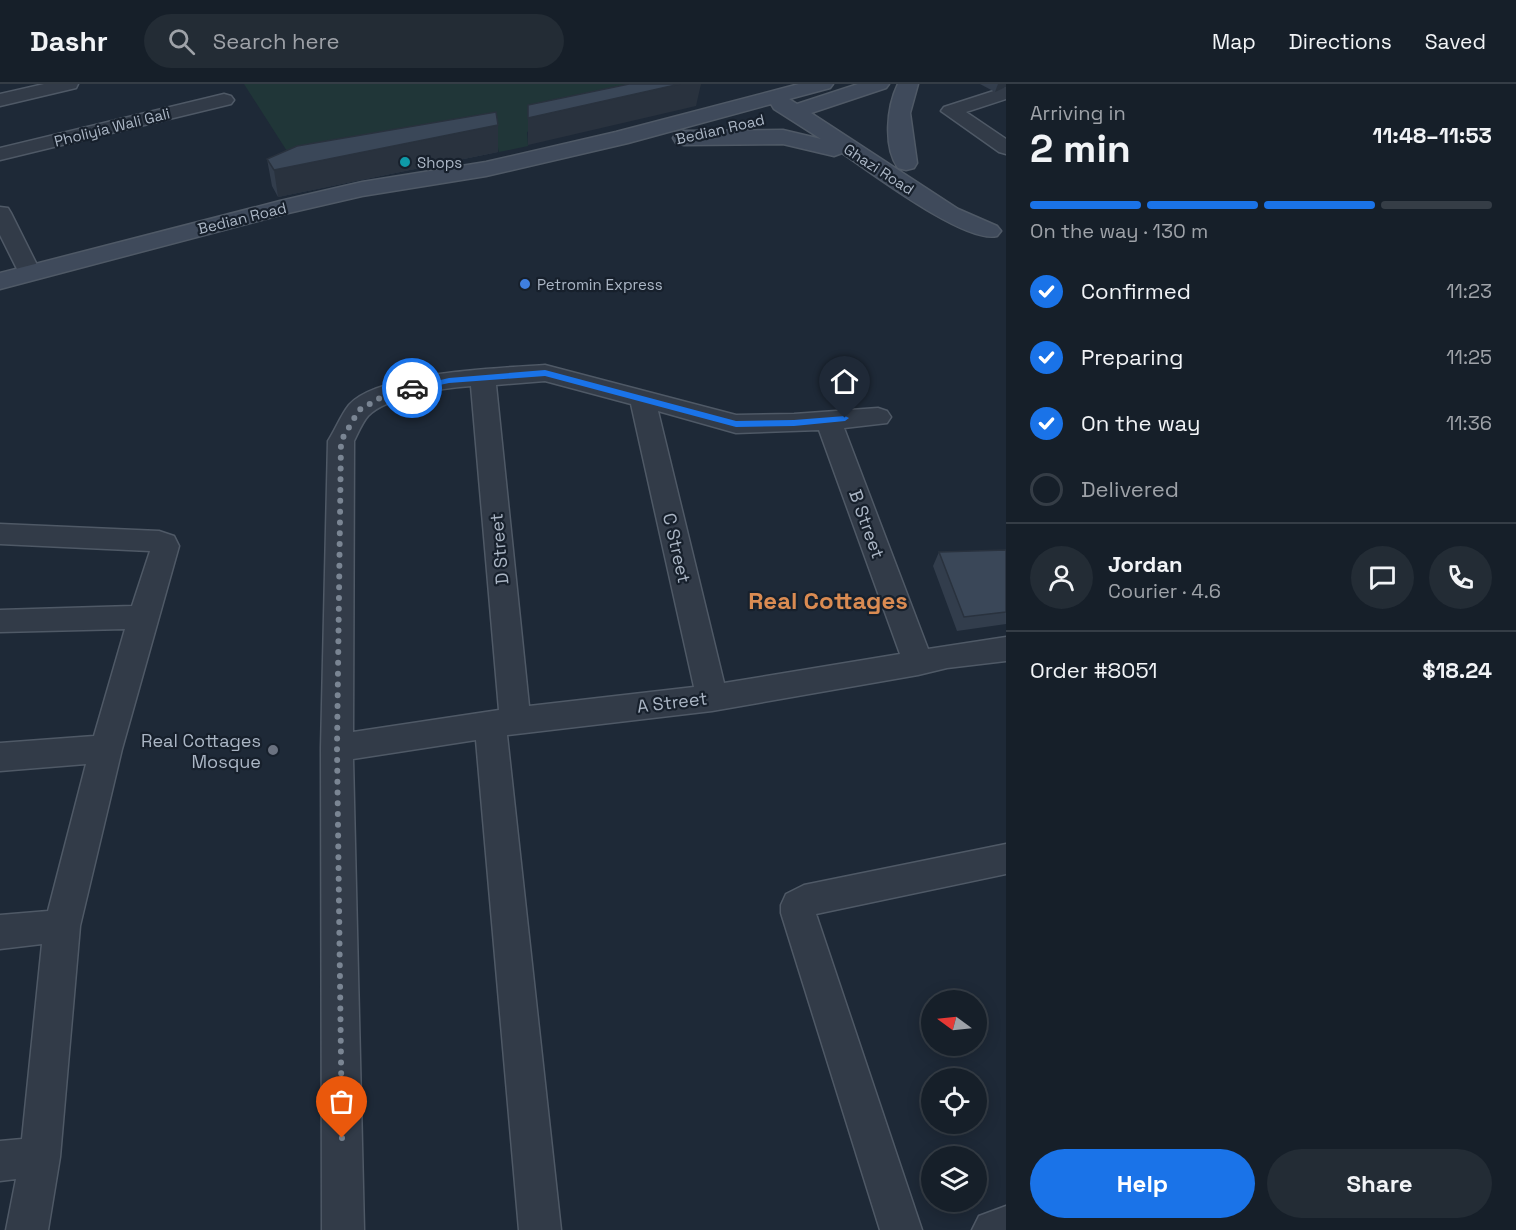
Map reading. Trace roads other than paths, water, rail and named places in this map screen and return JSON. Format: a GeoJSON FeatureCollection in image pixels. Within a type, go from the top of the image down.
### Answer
{"type":"FeatureCollection","features":[{"type":"Feature","properties":{"kind":"main road"},"geometry":{"type":"LineString","coordinates":[[751,84],[790,98]]}},
{"type":"Feature","properties":{"kind":"main road","name":"Bedian Road"},"geometry":{"type":"LineString","coordinates":[[486,169],[529,166],[684,138],[823,84]]}},
{"type":"Feature","properties":{"kind":"main road","name":"Bedian Road"},"geometry":{"type":"LineString","coordinates":[[0,281],[362,189],[486,169],[700,117],[790,98],[879,84]]}},
{"type":"Feature","properties":{"kind":"main road"},"geometry":{"type":"LineString","coordinates":[[906,163],[898,118],[902,94],[908,84]]}},
{"type":"Feature","properties":{"kind":"main road"},"geometry":{"type":"LineString","coordinates":[[700,117],[714,107],[724,87]]}},
{"type":"Feature","properties":{"kind":"main road","name":"Ghazi Road"},"geometry":{"type":"LineString","coordinates":[[790,98],[856,154],[950,214],[998,238]]}},
{"type":"Feature","properties":{"kind":"main road","name":"Ghazi Road"},"geometry":{"type":"LineString","coordinates":[[790,98],[906,163],[963,202],[998,238]]}},
{"type":"Feature","properties":{"kind":"main road"},"geometry":{"type":"LineString","coordinates":[[684,138],[743,136],[783,138],[856,154]]}},
{"type":"Feature","properties":{"kind":"street"},"geometry":{"type":"LineString","coordinates":[[0,100],[69,84]]}},
{"type":"Feature","properties":{"kind":"street"},"geometry":{"type":"LineString","coordinates":[[1006,93],[951,111],[1006,148]]}},
{"type":"Feature","properties":{"kind":"street","name":"Pholiyia Wali Gali"},"geometry":{"type":"LineString","coordinates":[[0,154],[224,100]]}},
{"type":"Feature","properties":{"kind":"street"},"geometry":{"type":"LineString","coordinates":[[0,213],[30,273]]}},
{"type":"Feature","properties":{"kind":"street"},"geometry":{"type":"LineString","coordinates":[[343,1230],[337,748],[341,441],[359,410],[389,393],[449,380],[545,373],[736,424],[794,423],[878,417]]}},
{"type":"Feature","properties":{"kind":"street","name":"D Street"},"geometry":{"type":"LineString","coordinates":[[483,378],[502,723],[540,1230]]}},
{"type":"Feature","properties":{"kind":"street","name":"C Street"},"geometry":{"type":"LineString","coordinates":[[642,399],[712,698]]}},
{"type":"Feature","properties":{"kind":"street","name":"B Street"},"geometry":{"type":"LineString","coordinates":[[828,419],[918,663]]}},
{"type":"Feature","properties":{"kind":"street"},"geometry":{"type":"LineString","coordinates":[[0,534],[164,543],[106,749],[62,926],[40,1157],[27,1230]]}},
{"type":"Feature","properties":{"kind":"street"},"geometry":{"type":"LineString","coordinates":[[0,621],[143,617]]}},
{"type":"Feature","properties":{"kind":"street","name":"A Street"},"geometry":{"type":"LineString","coordinates":[[337,748],[502,723],[712,698],[918,663],[946,656],[1006,649]]}},
{"type":"Feature","properties":{"kind":"street"},"geometry":{"type":"LineString","coordinates":[[0,757],[106,749]]}},
{"type":"Feature","properties":{"kind":"street"},"geometry":{"type":"LineString","coordinates":[[902,1230],[798,913],[798,905],[804,901],[1006,859]]}},
{"type":"Feature","properties":{"kind":"street"},"geometry":{"type":"LineString","coordinates":[[0,932],[62,926]]}},
{"type":"Feature","properties":{"kind":"street"},"geometry":{"type":"LineString","coordinates":[[0,1161],[40,1157]]}},
{"type":"Feature","properties":{"kind":"street"},"geometry":{"type":"LineString","coordinates":[[993,1230],[1006,1226]]}},
{"type":"Feature","properties":{"kind":"place","name":"Shops"},"geometry":{"type":"Point","coordinates":[405,162]}},
{"type":"Feature","properties":{"kind":"place","name":"Petromin Express"},"geometry":{"type":"Point","coordinates":[525,284]}},
{"type":"Feature","properties":{"kind":"place","name":"Real Cottages Mosque"},"geometry":{"type":"Point","coordinates":[273,750]}},
{"type":"Feature","properties":{"kind":"district","name":"Real Cottages"},"geometry":{"type":"Point","coordinates":[828,600]}}]}
